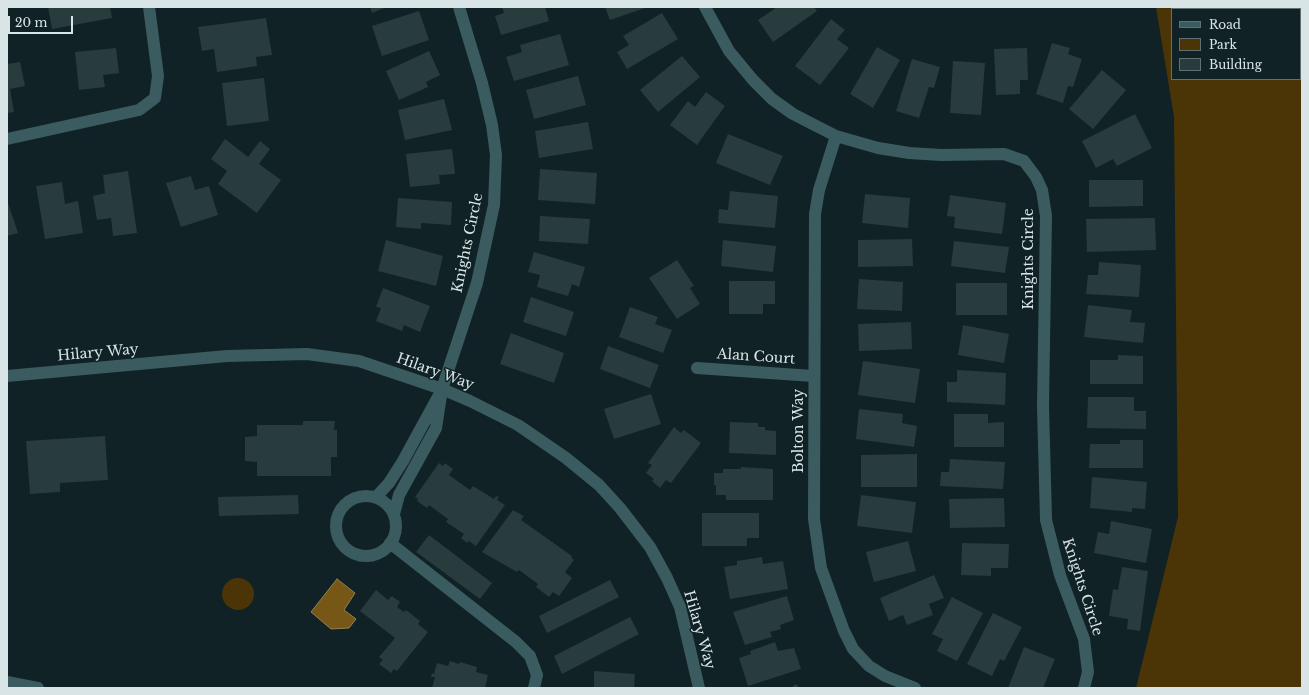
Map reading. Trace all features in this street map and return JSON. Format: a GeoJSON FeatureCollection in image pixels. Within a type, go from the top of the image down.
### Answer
{"type":"FeatureCollection","features":[{"type":"Feature","properties":{"kind":"street"},"geometry":{"type":"LineString","coordinates":[[7,139],[140,110],[155,98],[158,76],[150,7]]}},
{"type":"Feature","properties":{"kind":"street","name":"Knights Circle"},"geometry":{"type":"LineString","coordinates":[[442,389],[477,283],[494,205],[496,155],[492,125],[482,83],[459,7]]}},
{"type":"Feature","properties":{"kind":"street","name":"Knights Circle"},"geometry":{"type":"LineString","coordinates":[[705,7],[730,51],[753,80],[772,99],[793,114],[836,136],[878,148],[909,153],[941,155],[1004,154],[1024,161],[1036,176],[1042,190],[1046,216],[1043,406],[1046,520],[1060,575],[1084,639],[1088,672],[1084,688]]}},
{"type":"Feature","properties":{"kind":"street","name":"Bolton Way"},"geometry":{"type":"LineString","coordinates":[[836,136],[819,190],[815,214],[813,376],[814,519],[821,568],[844,631],[853,649],[869,666],[885,676],[915,688]]}},
{"type":"Feature","properties":{"kind":"street","name":"Hilary Way"},"geometry":{"type":"LineString","coordinates":[[7,376],[227,356],[307,354],[359,361],[442,389],[470,401],[518,425],[572,462],[599,485],[620,508],[650,547],[680,607],[699,688]]}},
{"type":"Feature","properties":{"kind":"street","name":"Alan Court"},"geometry":{"type":"LineString","coordinates":[[697,368],[813,376]]}},
{"type":"Feature","properties":{"kind":"street"},"geometry":{"type":"LineString","coordinates":[[376,497],[388,483],[402,461],[442,389]]}},
{"type":"Feature","properties":{"kind":"street"},"geometry":{"type":"LineString","coordinates":[[394,514],[399,495],[436,428],[442,389]]}},
{"type":"Feature","properties":{"kind":"street"},"geometry":{"type":"LineString","coordinates":[[358,497],[376,497],[384,501],[394,514],[397,523],[396,532],[390,544],[377,554],[367,556],[357,554],[348,549],[341,542],[337,532],[336,522],[344,506],[358,497]]}},
{"type":"Feature","properties":{"kind":"street"},"geometry":{"type":"LineString","coordinates":[[390,544],[516,642],[530,656],[537,675],[534,688]]}},
{"type":"Feature","properties":{"kind":"street"},"geometry":{"type":"LineString","coordinates":[[7,682],[38,688]]}},
{"type":"Feature","properties":{"kind":"green space"},"geometry":{"type":"Polygon","coordinates":[[[1156,7],[1302,7],[1302,688],[1136,688],[1178,517],[1174,117],[1156,7]]]}},
{"type":"Feature","properties":{"kind":"green space"},"geometry":{"type":"Polygon","coordinates":[[[235,578],[241,578],[251,585],[254,594],[253,600],[247,607],[241,610],[235,610],[225,603],[222,597],[222,591],[229,581],[235,578]]]}},
{"type":"Feature","properties":{"kind":"shaded area"},"geometry":{"type":"Polygon","coordinates":[[[337,579],[355,593],[344,610],[356,619],[349,628],[331,629],[311,612],[337,579]]]}},
{"type":"Feature","properties":{"kind":"building"},"geometry":{"type":"Polygon","coordinates":[[[48,7],[110,7],[112,18],[52,29],[48,7]]]}},
{"type":"Feature","properties":{"kind":"building"},"geometry":{"type":"Polygon","coordinates":[[[370,7],[387,7],[372,13],[370,7]]]}},
{"type":"Feature","properties":{"kind":"building"},"geometry":{"type":"Polygon","coordinates":[[[502,7],[545,7],[549,21],[501,35],[495,16],[504,13],[502,7]]]}},
{"type":"Feature","properties":{"kind":"building"},"geometry":{"type":"Polygon","coordinates":[[[605,7],[648,7],[610,20],[605,7]]]}},
{"type":"Feature","properties":{"kind":"building"},"geometry":{"type":"Polygon","coordinates":[[[777,7],[814,7],[817,11],[773,42],[758,20],[777,7]]]}},
{"type":"Feature","properties":{"kind":"building"},"geometry":{"type":"Polygon","coordinates":[[[419,11],[429,40],[382,56],[372,26],[419,11]]]}},
{"type":"Feature","properties":{"kind":"building"},"geometry":{"type":"Polygon","coordinates":[[[662,13],[678,39],[627,69],[617,52],[629,45],[623,36],[662,13]]]}},
{"type":"Feature","properties":{"kind":"building"},"geometry":{"type":"Polygon","coordinates":[[[266,18],[272,55],[256,57],[257,66],[217,72],[214,49],[202,51],[198,27],[266,18]]]}},
{"type":"Feature","properties":{"kind":"building"},"geometry":{"type":"Polygon","coordinates":[[[831,19],[845,30],[837,39],[849,48],[820,85],[795,66],[831,19]]]}},
{"type":"Feature","properties":{"kind":"building"},"geometry":{"type":"Polygon","coordinates":[[[560,34],[569,65],[514,81],[506,57],[522,52],[520,45],[560,34]]]}},
{"type":"Feature","properties":{"kind":"building"},"geometry":{"type":"Polygon","coordinates":[[[1052,43],[1070,48],[1068,54],[1082,59],[1073,87],[1068,86],[1063,103],[1036,94],[1052,43]]]}},
{"type":"Feature","properties":{"kind":"building"},"geometry":{"type":"Polygon","coordinates":[[[877,47],[900,60],[873,108],[850,94],[877,47]]]}},
{"type":"Feature","properties":{"kind":"building"},"geometry":{"type":"Polygon","coordinates":[[[116,48],[119,73],[103,75],[105,87],[79,90],[75,52],[116,48]]]}},
{"type":"Feature","properties":{"kind":"building"},"geometry":{"type":"Polygon","coordinates":[[[1027,48],[1028,80],[1020,80],[1020,94],[996,95],[994,49],[1027,48]]]}},
{"type":"Feature","properties":{"kind":"building"},"geometry":{"type":"Polygon","coordinates":[[[429,51],[440,75],[426,82],[428,87],[399,100],[386,71],[429,51]]]}},
{"type":"Feature","properties":{"kind":"building"},"geometry":{"type":"Polygon","coordinates":[[[682,56],[700,77],[658,112],[640,90],[682,56]]]}},
{"type":"Feature","properties":{"kind":"building"},"geometry":{"type":"Polygon","coordinates":[[[912,59],[940,67],[934,88],[929,87],[919,118],[896,111],[912,59]]]}},
{"type":"Feature","properties":{"kind":"building"},"geometry":{"type":"Polygon","coordinates":[[[953,61],[985,63],[981,115],[950,113],[953,61]]]}},
{"type":"Feature","properties":{"kind":"building"},"geometry":{"type":"Polygon","coordinates":[[[20,62],[25,86],[10,89],[14,112],[7,113],[7,64],[20,62]]]}},
{"type":"Feature","properties":{"kind":"building"},"geometry":{"type":"Polygon","coordinates":[[[1102,70],[1126,90],[1093,129],[1069,109],[1102,70]]]}},
{"type":"Feature","properties":{"kind":"building"},"geometry":{"type":"Polygon","coordinates":[[[578,76],[586,105],[534,119],[526,90],[578,76]]]}},
{"type":"Feature","properties":{"kind":"building"},"geometry":{"type":"Polygon","coordinates":[[[264,78],[269,121],[227,126],[222,83],[264,78]]]}},
{"type":"Feature","properties":{"kind":"building"},"geometry":{"type":"Polygon","coordinates":[[[706,92],[725,106],[697,145],[670,125],[688,101],[695,107],[706,92]]]}},
{"type":"Feature","properties":{"kind":"building"},"geometry":{"type":"Polygon","coordinates":[[[444,99],[452,130],[405,140],[398,110],[444,99]]]}},
{"type":"Feature","properties":{"kind":"building"},"geometry":{"type":"Polygon","coordinates":[[[1135,114],[1152,148],[1117,166],[1113,159],[1096,168],[1082,141],[1135,114]]]}},
{"type":"Feature","properties":{"kind":"building"},"geometry":{"type":"Polygon","coordinates":[[[588,122],[593,149],[539,158],[535,131],[588,122]]]}},
{"type":"Feature","properties":{"kind":"building"},"geometry":{"type":"Polygon","coordinates":[[[728,134],[783,156],[770,185],[716,163],[728,134]]]}},
{"type":"Feature","properties":{"kind":"building"},"geometry":{"type":"Polygon","coordinates":[[[225,139],[248,157],[260,141],[270,149],[259,164],[281,180],[257,213],[218,184],[227,171],[211,159],[225,139]]]}},
{"type":"Feature","properties":{"kind":"building"},"geometry":{"type":"Polygon","coordinates":[[[452,149],[455,174],[439,175],[440,184],[410,187],[406,154],[452,149]]]}},
{"type":"Feature","properties":{"kind":"building"},"geometry":{"type":"Polygon","coordinates":[[[540,169],[597,173],[595,204],[538,200],[540,169]]]}},
{"type":"Feature","properties":{"kind":"building"},"geometry":{"type":"Polygon","coordinates":[[[128,171],[137,233],[113,236],[111,218],[97,220],[93,196],[105,193],[103,175],[128,171]]]}},
{"type":"Feature","properties":{"kind":"building"},"geometry":{"type":"Polygon","coordinates":[[[191,176],[195,190],[209,186],[218,215],[181,227],[166,183],[191,176]]]}},
{"type":"Feature","properties":{"kind":"building"},"geometry":{"type":"Polygon","coordinates":[[[1089,180],[1143,180],[1143,206],[1089,207],[1089,180]]]}},
{"type":"Feature","properties":{"kind":"building"},"geometry":{"type":"Polygon","coordinates":[[[62,182],[65,204],[78,201],[83,233],[45,239],[36,186],[62,182]]]}},
{"type":"Feature","properties":{"kind":"building"},"geometry":{"type":"Polygon","coordinates":[[[730,191],[778,196],[775,228],[718,223],[719,209],[728,210],[730,191]]]}},
{"type":"Feature","properties":{"kind":"building"},"geometry":{"type":"Polygon","coordinates":[[[865,194],[910,198],[908,228],[862,223],[865,194]]]}},
{"type":"Feature","properties":{"kind":"building"},"geometry":{"type":"Polygon","coordinates":[[[950,195],[1006,203],[1002,234],[954,228],[955,217],[947,216],[950,195]]]}},
{"type":"Feature","properties":{"kind":"building"},"geometry":{"type":"Polygon","coordinates":[[[398,198],[452,202],[451,225],[421,223],[421,229],[396,227],[398,198]]]}},
{"type":"Feature","properties":{"kind":"building"},"geometry":{"type":"Polygon","coordinates":[[[7,200],[18,233],[7,236],[7,200]]]}},
{"type":"Feature","properties":{"kind":"building"},"geometry":{"type":"Polygon","coordinates":[[[540,216],[590,219],[588,244],[539,241],[540,216]]]}},
{"type":"Feature","properties":{"kind":"building"},"geometry":{"type":"Polygon","coordinates":[[[1155,218],[1156,250],[1087,252],[1086,219],[1155,218]]]}},
{"type":"Feature","properties":{"kind":"building"},"geometry":{"type":"Polygon","coordinates":[[[912,239],[913,266],[858,267],[858,240],[912,239]]]}},
{"type":"Feature","properties":{"kind":"building"},"geometry":{"type":"Polygon","coordinates":[[[386,240],[443,256],[436,286],[378,271],[386,240]]]}},
{"type":"Feature","properties":{"kind":"building"},"geometry":{"type":"Polygon","coordinates":[[[723,240],[776,246],[773,272],[721,266],[723,240]]]}},
{"type":"Feature","properties":{"kind":"building"},"geometry":{"type":"Polygon","coordinates":[[[954,241],[1009,247],[1005,273],[951,266],[954,241]]]}},
{"type":"Feature","properties":{"kind":"building"},"geometry":{"type":"Polygon","coordinates":[[[534,252],[585,267],[579,287],[572,284],[568,296],[537,287],[540,275],[528,272],[534,252]]]}},
{"type":"Feature","properties":{"kind":"building"},"geometry":{"type":"Polygon","coordinates":[[[677,260],[694,286],[690,288],[700,304],[677,319],[649,278],[677,260]]]}},
{"type":"Feature","properties":{"kind":"building"},"geometry":{"type":"Polygon","coordinates":[[[1099,262],[1141,265],[1139,297],[1086,294],[1088,275],[1098,275],[1099,262]]]}},
{"type":"Feature","properties":{"kind":"building"},"geometry":{"type":"Polygon","coordinates":[[[859,279],[903,282],[902,311],[857,309],[859,279]]]}},
{"type":"Feature","properties":{"kind":"building"},"geometry":{"type":"Polygon","coordinates":[[[729,281],[775,281],[775,304],[763,304],[763,314],[729,314],[729,281]]]}},
{"type":"Feature","properties":{"kind":"building"},"geometry":{"type":"Polygon","coordinates":[[[956,283],[1007,283],[1007,315],[956,315],[956,283]]]}},
{"type":"Feature","properties":{"kind":"building"},"geometry":{"type":"Polygon","coordinates":[[[383,288],[430,306],[420,332],[404,325],[402,331],[376,321],[381,308],[376,307],[383,288]]]}},
{"type":"Feature","properties":{"kind":"building"},"geometry":{"type":"Polygon","coordinates":[[[531,297],[574,312],[566,336],[523,322],[531,297]]]}},
{"type":"Feature","properties":{"kind":"building"},"geometry":{"type":"Polygon","coordinates":[[[1088,305],[1132,310],[1130,322],[1145,323],[1143,343],[1084,337],[1088,305]]]}},
{"type":"Feature","properties":{"kind":"building"},"geometry":{"type":"Polygon","coordinates":[[[630,307],[658,317],[655,324],[672,330],[663,353],[619,337],[630,307]]]}},
{"type":"Feature","properties":{"kind":"building"},"geometry":{"type":"Polygon","coordinates":[[[911,322],[912,349],[859,351],[858,324],[911,322]]]}},
{"type":"Feature","properties":{"kind":"building"},"geometry":{"type":"Polygon","coordinates":[[[963,325],[1009,334],[1004,363],[958,355],[963,325]]]}},
{"type":"Feature","properties":{"kind":"building"},"geometry":{"type":"Polygon","coordinates":[[[511,333],[564,353],[554,383],[500,364],[511,333]]]}},
{"type":"Feature","properties":{"kind":"building"},"geometry":{"type":"Polygon","coordinates":[[[608,346],[659,365],[650,388],[600,369],[608,346]]]}},
{"type":"Feature","properties":{"kind":"building"},"geometry":{"type":"Polygon","coordinates":[[[1118,355],[1143,356],[1143,384],[1090,384],[1090,360],[1118,360],[1118,355]]]}},
{"type":"Feature","properties":{"kind":"building"},"geometry":{"type":"Polygon","coordinates":[[[863,361],[920,369],[915,403],[858,395],[863,361]]]}},
{"type":"Feature","properties":{"kind":"building"},"geometry":{"type":"Polygon","coordinates":[[[957,370],[1006,373],[1005,405],[947,402],[947,382],[957,382],[957,370]]]}},
{"type":"Feature","properties":{"kind":"building"},"geometry":{"type":"Polygon","coordinates":[[[651,394],[661,424],[614,439],[604,409],[651,394]]]}},
{"type":"Feature","properties":{"kind":"building"},"geometry":{"type":"Polygon","coordinates":[[[1088,397],[1134,397],[1134,411],[1146,411],[1146,429],[1087,428],[1088,397]]]}},
{"type":"Feature","properties":{"kind":"building"},"geometry":{"type":"Polygon","coordinates":[[[859,409],[903,414],[902,423],[917,426],[914,447],[856,439],[859,409]]]}},
{"type":"Feature","properties":{"kind":"building"},"geometry":{"type":"Polygon","coordinates":[[[954,414],[988,414],[988,423],[1004,422],[1004,447],[954,447],[954,414]]]}},
{"type":"Feature","properties":{"kind":"building"},"geometry":{"type":"Polygon","coordinates":[[[303,421],[335,421],[334,430],[337,430],[337,457],[331,457],[331,476],[257,476],[257,462],[245,461],[245,437],[257,436],[257,425],[303,425],[303,421]]]}},
{"type":"Feature","properties":{"kind":"building"},"geometry":{"type":"Polygon","coordinates":[[[730,422],[758,423],[758,427],[765,427],[765,430],[776,431],[776,455],[729,453],[730,422]]]}},
{"type":"Feature","properties":{"kind":"building"},"geometry":{"type":"Polygon","coordinates":[[[674,427],[681,433],[684,430],[701,443],[671,483],[666,480],[660,488],[652,481],[654,479],[646,473],[652,465],[648,463],[674,427]]]}},
{"type":"Feature","properties":{"kind":"building"},"geometry":{"type":"Polygon","coordinates":[[[105,436],[108,480],[60,483],[60,492],[30,494],[26,441],[105,436]]]}},
{"type":"Feature","properties":{"kind":"building"},"geometry":{"type":"Polygon","coordinates":[[[1120,440],[1143,440],[1143,468],[1089,468],[1090,444],[1120,444],[1120,440]]]}},
{"type":"Feature","properties":{"kind":"building"},"geometry":{"type":"Polygon","coordinates":[[[917,454],[917,487],[861,487],[861,455],[917,454]]]}},
{"type":"Feature","properties":{"kind":"building"},"geometry":{"type":"Polygon","coordinates":[[[950,459],[1005,462],[1003,489],[940,486],[941,472],[949,472],[950,459]]]}},
{"type":"Feature","properties":{"kind":"building"},"geometry":{"type":"Polygon","coordinates":[[[439,463],[443,466],[445,463],[453,469],[449,475],[470,490],[473,486],[494,499],[496,496],[499,497],[497,500],[505,505],[476,546],[469,541],[467,543],[461,538],[464,534],[446,522],[448,519],[429,505],[427,508],[417,501],[418,499],[415,497],[439,463]]]}},
{"type":"Feature","properties":{"kind":"building"},"geometry":{"type":"Polygon","coordinates":[[[741,467],[773,469],[773,500],[726,500],[726,495],[716,495],[714,473],[723,473],[723,469],[741,469],[741,467]]]}},
{"type":"Feature","properties":{"kind":"building"},"geometry":{"type":"Polygon","coordinates":[[[1092,477],[1147,482],[1145,509],[1132,508],[1132,512],[1090,508],[1092,477]]]}},
{"type":"Feature","properties":{"kind":"building"},"geometry":{"type":"Polygon","coordinates":[[[298,495],[299,514],[219,516],[218,497],[298,495]]]}},
{"type":"Feature","properties":{"kind":"building"},"geometry":{"type":"Polygon","coordinates":[[[861,495],[916,502],[912,533],[857,526],[861,495]]]}},
{"type":"Feature","properties":{"kind":"building"},"geometry":{"type":"Polygon","coordinates":[[[1004,498],[1005,527],[950,528],[949,499],[1004,498]]]}},
{"type":"Feature","properties":{"kind":"building"},"geometry":{"type":"Polygon","coordinates":[[[513,510],[524,516],[521,520],[572,556],[571,557],[574,560],[565,572],[572,578],[559,596],[553,592],[549,597],[536,587],[538,584],[519,570],[517,572],[482,552],[513,510]]]}},
{"type":"Feature","properties":{"kind":"building"},"geometry":{"type":"Polygon","coordinates":[[[702,513],[759,513],[759,538],[747,538],[747,546],[702,546],[702,513]]]}},
{"type":"Feature","properties":{"kind":"building"},"geometry":{"type":"Polygon","coordinates":[[[1111,521],[1152,529],[1146,563],[1094,553],[1098,532],[1109,534],[1111,521]]]}},
{"type":"Feature","properties":{"kind":"building"},"geometry":{"type":"Polygon","coordinates":[[[429,535],[492,583],[480,599],[416,552],[429,535]]]}},
{"type":"Feature","properties":{"kind":"building"},"geometry":{"type":"Polygon","coordinates":[[[908,541],[916,571],[874,582],[866,552],[908,541]]]}},
{"type":"Feature","properties":{"kind":"building"},"geometry":{"type":"Polygon","coordinates":[[[962,543],[1009,544],[1008,568],[991,568],[991,576],[961,575],[962,543]]]}},
{"type":"Feature","properties":{"kind":"building"},"geometry":{"type":"Polygon","coordinates":[[[762,557],[763,564],[783,561],[788,589],[730,599],[724,567],[737,565],[737,561],[762,557]]]}},
{"type":"Feature","properties":{"kind":"building"},"geometry":{"type":"Polygon","coordinates":[[[1122,567],[1148,571],[1140,631],[1127,629],[1128,619],[1109,616],[1113,589],[1118,590],[1122,567]]]}},
{"type":"Feature","properties":{"kind":"building"},"geometry":{"type":"Polygon","coordinates":[[[934,575],[944,598],[929,604],[933,615],[907,625],[903,615],[889,621],[880,598],[934,575]]]}},
{"type":"Feature","properties":{"kind":"building"},"geometry":{"type":"Polygon","coordinates":[[[610,580],[619,597],[547,633],[539,616],[610,580]]]}},
{"type":"Feature","properties":{"kind":"building"},"geometry":{"type":"Polygon","coordinates":[[[376,590],[388,600],[392,596],[400,602],[397,607],[404,612],[406,610],[420,621],[418,624],[428,632],[397,671],[394,669],[391,673],[379,664],[383,660],[379,657],[395,638],[360,611],[376,590]]]}},
{"type":"Feature","properties":{"kind":"building"},"geometry":{"type":"Polygon","coordinates":[[[787,596],[794,620],[780,625],[781,629],[770,632],[772,637],[745,645],[733,612],[787,596]]]}},
{"type":"Feature","properties":{"kind":"building"},"geometry":{"type":"Polygon","coordinates":[[[952,597],[983,613],[957,661],[937,651],[943,639],[932,634],[952,597]]]}},
{"type":"Feature","properties":{"kind":"building"},"geometry":{"type":"Polygon","coordinates":[[[993,613],[1022,627],[1004,661],[1000,659],[992,676],[967,664],[993,613]]]}},
{"type":"Feature","properties":{"kind":"building"},"geometry":{"type":"Polygon","coordinates":[[[630,617],[639,634],[562,674],[554,656],[630,617]]]}},
{"type":"Feature","properties":{"kind":"building"},"geometry":{"type":"Polygon","coordinates":[[[775,642],[778,651],[794,648],[801,669],[748,686],[739,658],[751,654],[750,651],[775,642]]]}},
{"type":"Feature","properties":{"kind":"building"},"geometry":{"type":"Polygon","coordinates":[[[1024,647],[1055,659],[1043,688],[1008,688],[1024,647]]]}},
{"type":"Feature","properties":{"kind":"building"},"geometry":{"type":"Polygon","coordinates":[[[450,661],[477,667],[476,672],[488,675],[485,688],[432,688],[435,677],[431,677],[432,673],[434,674],[437,663],[448,666],[450,661]]]}},
{"type":"Feature","properties":{"kind":"building"},"geometry":{"type":"Polygon","coordinates":[[[594,671],[635,674],[634,688],[594,688],[594,671]]]}},
{"type":"Feature","properties":{"kind":"building"},"geometry":{"type":"Polygon","coordinates":[[[796,684],[799,688],[791,688],[796,684]]]}}]}
